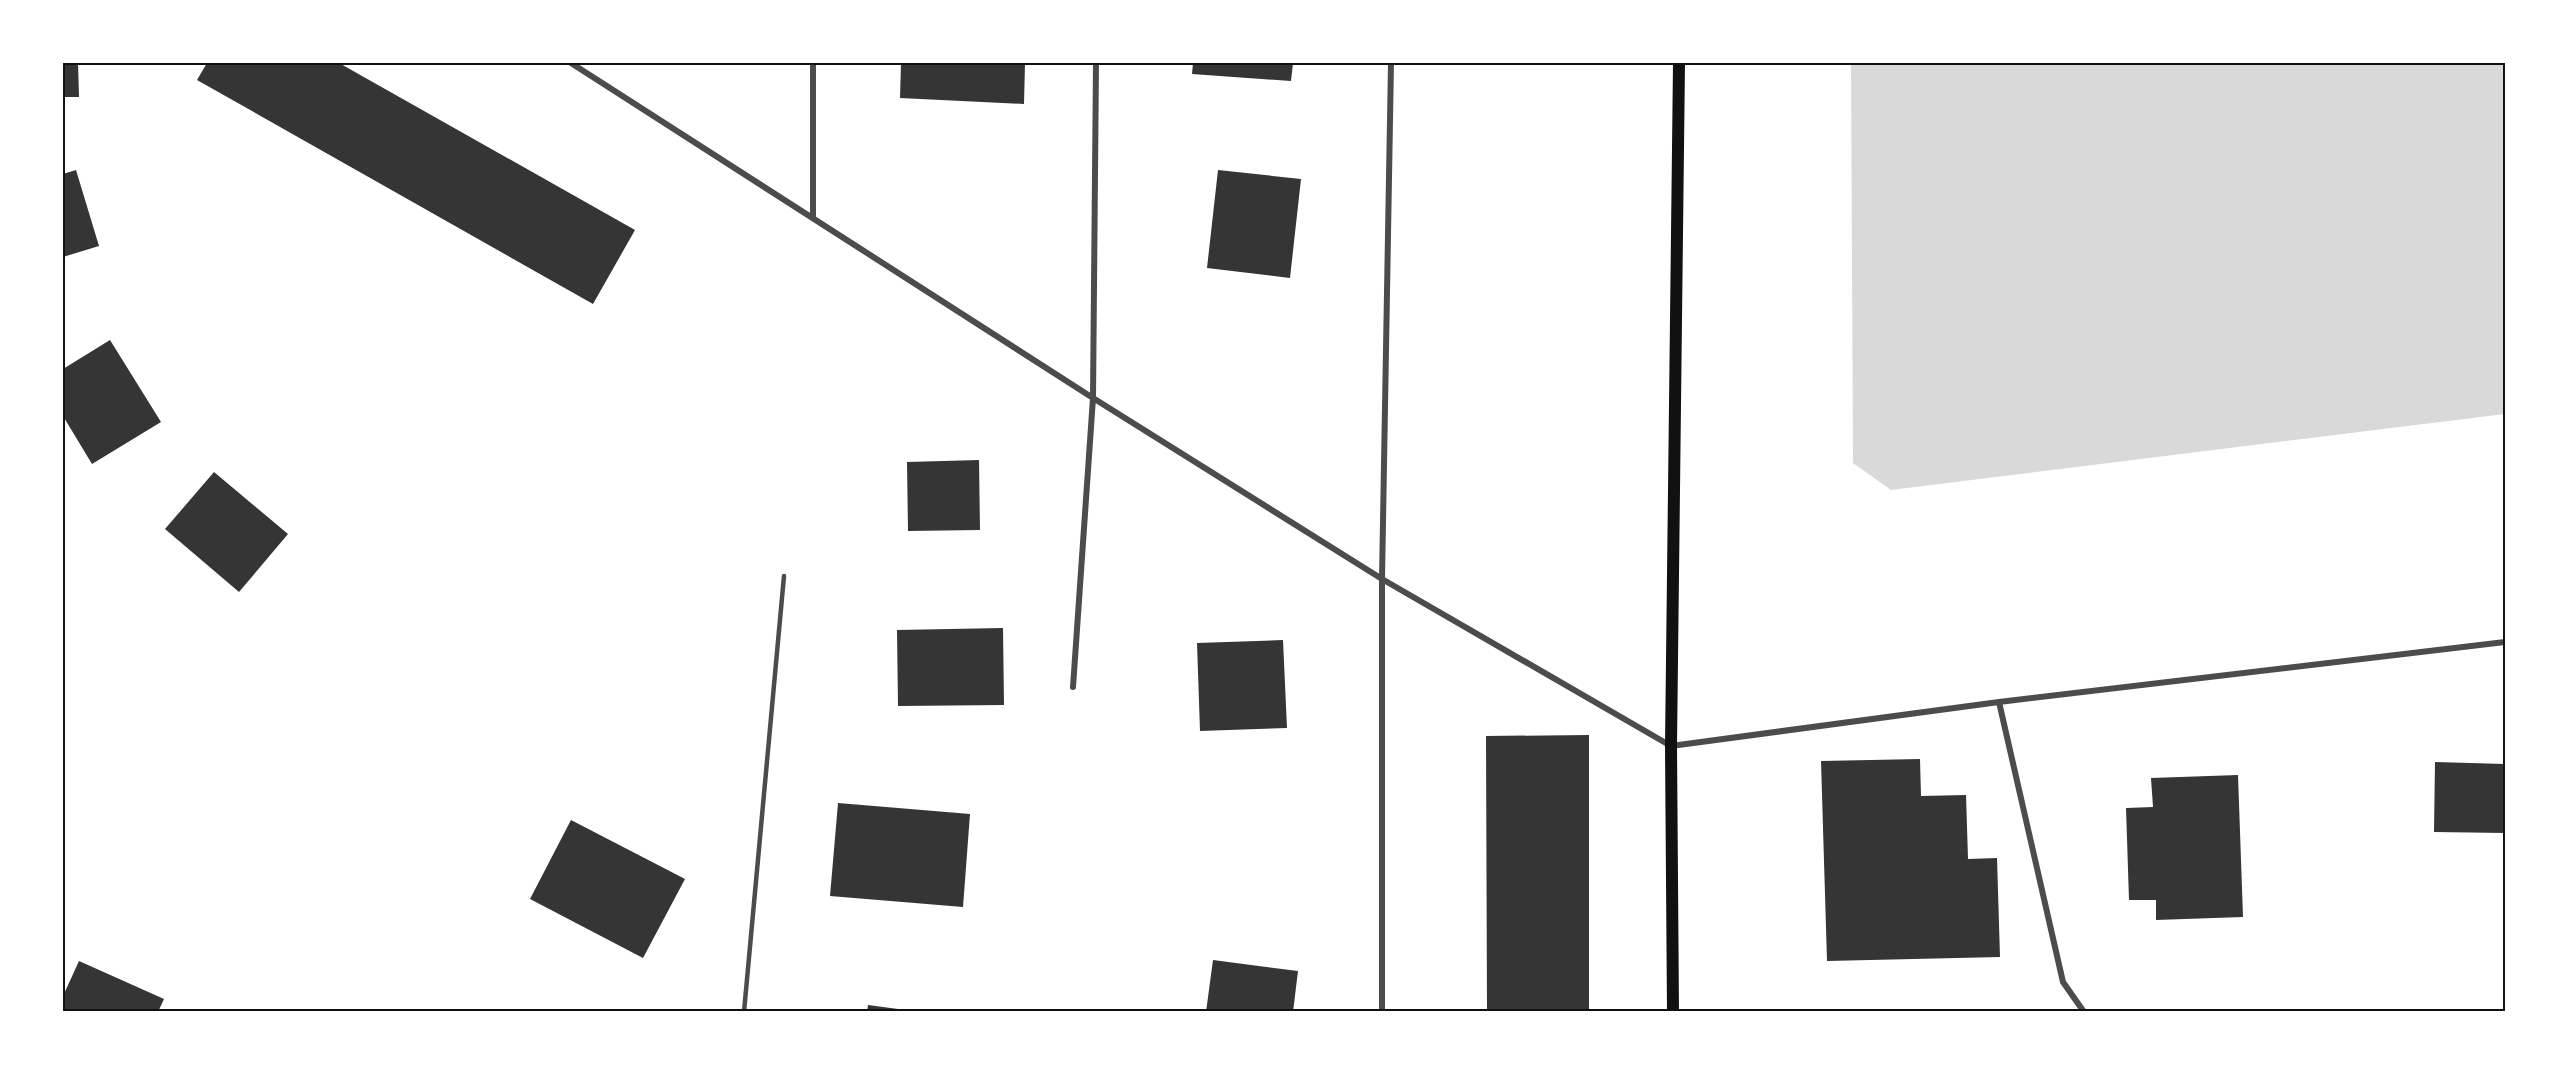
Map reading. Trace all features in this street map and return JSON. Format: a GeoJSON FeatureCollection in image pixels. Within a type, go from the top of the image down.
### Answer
{"type":"FeatureCollection","features":[{"type":"Feature","properties":{"kind":"main road"},"geometry":{"type":"LineString","coordinates":[[1673,1012],[1671,746],[1678,63]]}},
{"type":"Feature","properties":{"kind":"street"},"geometry":{"type":"LineString","coordinates":[[571,63],[1093,398],[1382,579],[1671,746],[2000,702],[2505,642]]}},
{"type":"Feature","properties":{"kind":"street"},"geometry":{"type":"LineString","coordinates":[[813,63],[813,217]]}},
{"type":"Feature","properties":{"kind":"street"},"geometry":{"type":"LineString","coordinates":[[1073,687],[1093,398],[1096,63]]}},
{"type":"Feature","properties":{"kind":"street"},"geometry":{"type":"LineString","coordinates":[[1382,1012],[1382,579],[1391,63]]}},
{"type":"Feature","properties":{"kind":"street"},"geometry":{"type":"LineString","coordinates":[[2000,702],[2063,982],[2084,1012]]}},
{"type":"Feature","properties":{"kind":"lane"},"geometry":{"type":"LineString","coordinates":[[744,1012],[784,576]]}},
{"type":"Feature","properties":{"kind":"shaded area"},"geometry":{"type":"Polygon","coordinates":[[[1851,63],[2505,63],[2505,414],[1891,490],[1853,463],[1851,63]]]}},
{"type":"Feature","properties":{"kind":"building"},"geometry":{"type":"Polygon","coordinates":[[[63,63],[78,63],[79,97],[63,97],[63,63]]]}},
{"type":"Feature","properties":{"kind":"building"},"geometry":{"type":"Polygon","coordinates":[[[207,63],[339,63],[635,230],[593,304],[197,80],[207,63]]]}},
{"type":"Feature","properties":{"kind":"building"},"geometry":{"type":"Polygon","coordinates":[[[901,63],[1025,63],[1024,104],[900,98],[901,63]]]}},
{"type":"Feature","properties":{"kind":"building"},"geometry":{"type":"Polygon","coordinates":[[[1193,63],[1293,63],[1291,81],[1192,74],[1193,63]]]}},
{"type":"Feature","properties":{"kind":"building"},"geometry":{"type":"Polygon","coordinates":[[[76,170],[99,246],[63,257],[63,174],[76,170]]]}},
{"type":"Feature","properties":{"kind":"building"},"geometry":{"type":"Polygon","coordinates":[[[1218,170],[1301,179],[1290,278],[1207,268],[1218,170]]]}},
{"type":"Feature","properties":{"kind":"building"},"geometry":{"type":"Polygon","coordinates":[[[110,340],[161,422],[92,464],[63,416],[63,369],[110,340]]]}},
{"type":"Feature","properties":{"kind":"building"},"geometry":{"type":"Polygon","coordinates":[[[979,460],[980,530],[908,531],[907,462],[979,460]]]}},
{"type":"Feature","properties":{"kind":"building"},"geometry":{"type":"Polygon","coordinates":[[[214,472],[288,534],[239,592],[165,529],[214,472]]]}},
{"type":"Feature","properties":{"kind":"building"},"geometry":{"type":"Polygon","coordinates":[[[1003,628],[1004,705],[898,706],[897,630],[1003,628]]]}},
{"type":"Feature","properties":{"kind":"building"},"geometry":{"type":"Polygon","coordinates":[[[1283,640],[1287,728],[1200,731],[1197,643],[1283,640]]]}},
{"type":"Feature","properties":{"kind":"building"},"geometry":{"type":"Polygon","coordinates":[[[1589,735],[1589,1012],[1487,1012],[1486,736],[1589,735]]]}},
{"type":"Feature","properties":{"kind":"building"},"geometry":{"type":"Polygon","coordinates":[[[1920,759],[1921,796],[1966,795],[1968,859],[1997,858],[2000,957],[1827,961],[1821,761],[1920,759]]]}},
{"type":"Feature","properties":{"kind":"building"},"geometry":{"type":"Polygon","coordinates":[[[2435,762],[2505,764],[2505,833],[2434,832],[2435,762]]]}},
{"type":"Feature","properties":{"kind":"building"},"geometry":{"type":"Polygon","coordinates":[[[2238,775],[2243,917],[2156,920],[2156,900],[2129,900],[2126,808],[2153,807],[2151,778],[2238,775]]]}},
{"type":"Feature","properties":{"kind":"building"},"geometry":{"type":"Polygon","coordinates":[[[838,803],[970,814],[963,907],[830,896],[838,803]]]}},
{"type":"Feature","properties":{"kind":"building"},"geometry":{"type":"Polygon","coordinates":[[[571,820],[685,879],[643,958],[530,899],[571,820]]]}},
{"type":"Feature","properties":{"kind":"building"},"geometry":{"type":"Polygon","coordinates":[[[1213,960],[1298,971],[1293,1012],[1206,1012],[1213,960]]]}},
{"type":"Feature","properties":{"kind":"building"},"geometry":{"type":"Polygon","coordinates":[[[79,961],[164,999],[158,1012],[63,1012],[63,996],[79,961]]]}},
{"type":"Feature","properties":{"kind":"building"},"geometry":{"type":"Polygon","coordinates":[[[868,1005],[913,1011],[867,1012],[868,1005]]]}}]}
